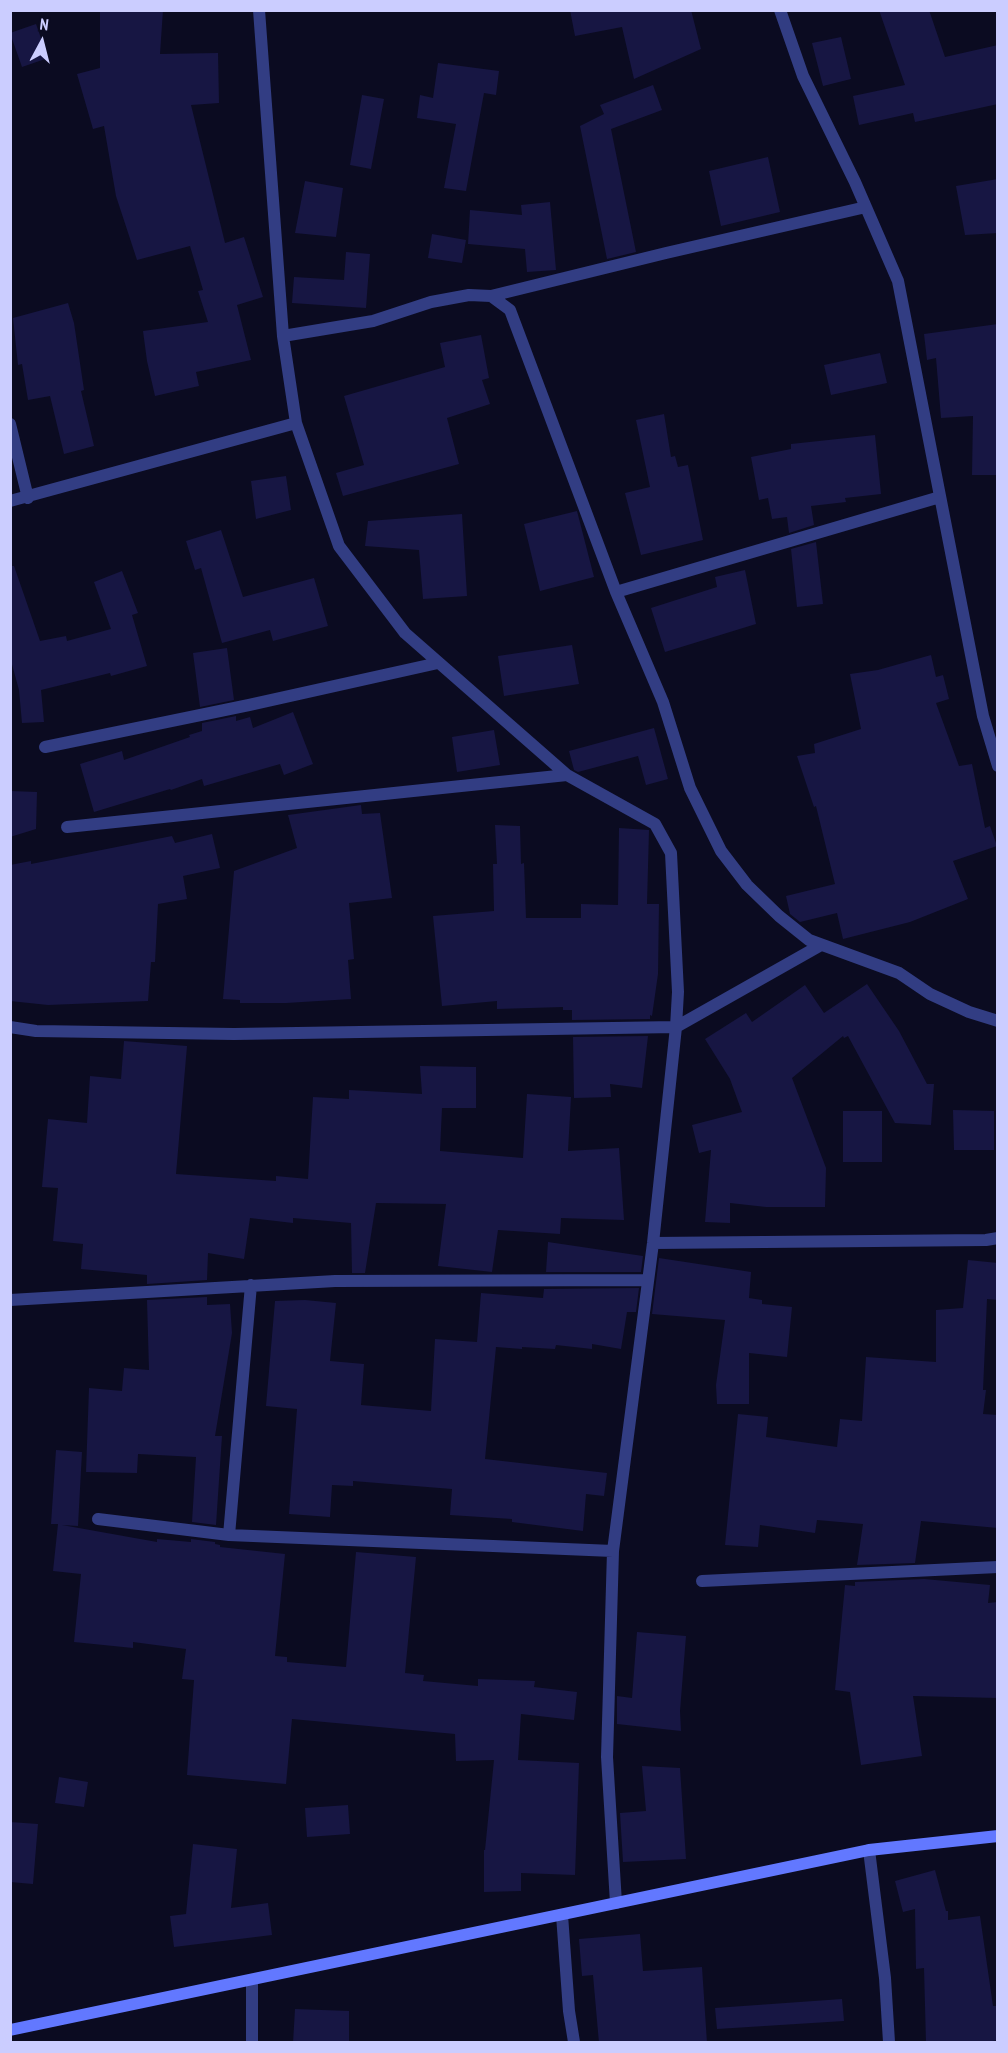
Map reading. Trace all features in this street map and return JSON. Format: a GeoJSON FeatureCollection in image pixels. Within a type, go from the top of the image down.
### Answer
{"type":"FeatureCollection","features":[{"type":"Feature","properties":{"kind":"street"},"geometry":{"type":"LineString","coordinates":[[259,10],[283,336],[296,423],[339,546],[405,633],[567,775],[655,824],[671,853],[678,992],[676,1027],[653,1243],[613,1551],[607,1757],[616,1903]]}},
{"type":"Feature","properties":{"kind":"street"},"geometry":{"type":"LineString","coordinates":[[780,10],[804,76],[866,207],[898,282],[983,716],[998,766]]}},
{"type":"Feature","properties":{"kind":"street"},"geometry":{"type":"LineString","coordinates":[[283,336],[373,321],[431,302],[469,295],[491,296],[866,207]]}},
{"type":"Feature","properties":{"kind":"street"},"geometry":{"type":"LineString","coordinates":[[491,296],[510,310],[616,592],[663,702],[690,788],[721,851],[747,885],[779,916],[809,940],[899,973],[930,994],[969,1012],[998,1021]]}},
{"type":"Feature","properties":{"kind":"street"},"geometry":{"type":"LineString","coordinates":[[10,501],[28,498],[296,423]]}},
{"type":"Feature","properties":{"kind":"street"},"geometry":{"type":"LineString","coordinates":[[10,424],[28,498]]}},
{"type":"Feature","properties":{"kind":"street"},"geometry":{"type":"LineString","coordinates":[[616,592],[940,497]]}},
{"type":"Feature","properties":{"kind":"street"},"geometry":{"type":"LineString","coordinates":[[45,747],[438,663]]}},
{"type":"Feature","properties":{"kind":"street"},"geometry":{"type":"LineString","coordinates":[[67,827],[567,775]]}},
{"type":"Feature","properties":{"kind":"street"},"geometry":{"type":"LineString","coordinates":[[10,1027],[36,1031],[234,1034],[676,1027],[821,945]]}},
{"type":"Feature","properties":{"kind":"street"},"geometry":{"type":"LineString","coordinates":[[653,1243],[998,1238]]}},
{"type":"Feature","properties":{"kind":"street"},"geometry":{"type":"LineString","coordinates":[[10,1300],[335,1281],[648,1280]]}},
{"type":"Feature","properties":{"kind":"street"},"geometry":{"type":"LineString","coordinates":[[229,1535],[251,1285]]}},
{"type":"Feature","properties":{"kind":"street"},"geometry":{"type":"LineString","coordinates":[[98,1519],[229,1535],[613,1551]]}},
{"type":"Feature","properties":{"kind":"street"},"geometry":{"type":"LineString","coordinates":[[702,1581],[998,1568]]}},
{"type":"Feature","properties":{"kind":"street"},"geometry":{"type":"LineString","coordinates":[[10,2030],[869,1850],[998,1836]]}},
{"type":"Feature","properties":{"kind":"street"},"geometry":{"type":"LineString","coordinates":[[869,1850],[885,1978],[889,2043]]}},
{"type":"Feature","properties":{"kind":"street"},"geometry":{"type":"LineString","coordinates":[[562,1914],[569,2011],[574,2043]]}},
{"type":"Feature","properties":{"kind":"street"},"geometry":{"type":"LineString","coordinates":[[252,1980],[252,2043]]}},
{"type":"Feature","properties":{"kind":"building"},"geometry":{"type":"Polygon","coordinates":[[[100,10],[163,10],[160,54],[218,53],[219,103],[191,105],[225,243],[244,237],[263,297],[237,305],[251,360],[196,372],[199,386],[155,396],[143,331],[208,322],[198,291],[203,290],[190,246],[137,260],[116,196],[104,126],[93,129],[77,74],[100,68],[100,10]]]}},
{"type":"Feature","properties":{"kind":"building"},"geometry":{"type":"Polygon","coordinates":[[[570,10],[691,10],[701,49],[634,79],[622,27],[575,36],[570,10]]]}},
{"type":"Feature","properties":{"kind":"building"},"geometry":{"type":"Polygon","coordinates":[[[879,10],[929,10],[945,57],[998,45],[998,104],[915,122],[913,113],[859,125],[853,96],[905,85],[879,10]]]}},
{"type":"Feature","properties":{"kind":"building"},"geometry":{"type":"Polygon","coordinates":[[[36,24],[48,58],[22,67],[10,33],[36,24]]]}},
{"type":"Feature","properties":{"kind":"building"},"geometry":{"type":"Polygon","coordinates":[[[841,37],[851,79],[823,86],[812,43],[841,37]]]}},
{"type":"Feature","properties":{"kind":"building"},"geometry":{"type":"Polygon","coordinates":[[[438,63],[499,71],[496,95],[484,93],[466,191],[444,188],[456,124],[417,118],[420,95],[433,98],[438,63]]]}},
{"type":"Feature","properties":{"kind":"building"},"geometry":{"type":"Polygon","coordinates":[[[653,85],[662,110],[611,129],[636,252],[607,259],[580,126],[604,114],[600,105],[653,85]]]}},
{"type":"Feature","properties":{"kind":"building"},"geometry":{"type":"Polygon","coordinates":[[[362,95],[384,99],[371,169],[350,165],[362,95]]]}},
{"type":"Feature","properties":{"kind":"building"},"geometry":{"type":"Polygon","coordinates":[[[768,157],[780,212],[721,226],[709,171],[768,157]]]}},
{"type":"Feature","properties":{"kind":"building"},"geometry":{"type":"Polygon","coordinates":[[[998,179],[998,233],[965,235],[956,186],[998,179]]]}},
{"type":"Feature","properties":{"kind":"building"},"geometry":{"type":"Polygon","coordinates":[[[305,181],[343,188],[336,237],[295,233],[305,181]]]}},
{"type":"Feature","properties":{"kind":"building"},"geometry":{"type":"Polygon","coordinates":[[[550,202],[556,270],[527,272],[525,249],[468,244],[470,210],[522,215],[521,205],[550,202]]]}},
{"type":"Feature","properties":{"kind":"building"},"geometry":{"type":"Polygon","coordinates":[[[432,234],[466,240],[462,263],[428,258],[432,234]]]}},
{"type":"Feature","properties":{"kind":"building"},"geometry":{"type":"Polygon","coordinates":[[[346,252],[370,254],[366,308],[292,303],[294,277],[344,280],[346,252]]]}},
{"type":"Feature","properties":{"kind":"building"},"geometry":{"type":"Polygon","coordinates":[[[68,303],[74,323],[84,390],[81,391],[94,446],[64,454],[50,396],[28,400],[22,364],[18,365],[13,318],[68,303]]]}},
{"type":"Feature","properties":{"kind":"building"},"geometry":{"type":"Polygon","coordinates":[[[998,324],[998,475],[972,475],[973,416],[941,418],[936,358],[927,360],[924,334],[998,324]]]}},
{"type":"Feature","properties":{"kind":"building"},"geometry":{"type":"Polygon","coordinates":[[[481,335],[489,378],[482,380],[490,404],[447,418],[459,464],[343,496],[336,473],[364,465],[344,396],[445,367],[440,343],[481,335]]]}},
{"type":"Feature","properties":{"kind":"building"},"geometry":{"type":"Polygon","coordinates":[[[880,353],[887,383],[831,395],[824,365],[880,353]]]}},
{"type":"Feature","properties":{"kind":"building"},"geometry":{"type":"Polygon","coordinates":[[[664,414],[671,457],[675,456],[678,467],[688,465],[703,540],[641,555],[625,493],[650,487],[636,420],[664,414]]]}},
{"type":"Feature","properties":{"kind":"building"},"geometry":{"type":"Polygon","coordinates":[[[875,435],[881,494],[845,498],[846,502],[811,506],[814,525],[789,533],[787,517],[772,519],[768,498],[759,500],[751,457],[791,449],[791,444],[875,435]]]}},
{"type":"Feature","properties":{"kind":"building"},"geometry":{"type":"Polygon","coordinates":[[[286,476],[291,510],[256,519],[251,481],[286,476]]]}},
{"type":"Feature","properties":{"kind":"building"},"geometry":{"type":"Polygon","coordinates":[[[577,511],[594,577],[540,591],[524,524],[577,511]]]}},
{"type":"Feature","properties":{"kind":"building"},"geometry":{"type":"Polygon","coordinates":[[[462,514],[467,596],[423,599],[419,550],[365,546],[368,521],[462,514]]]}},
{"type":"Feature","properties":{"kind":"building"},"geometry":{"type":"Polygon","coordinates":[[[221,530],[243,597],[314,578],[328,626],[273,641],[270,630],[222,643],[201,568],[195,570],[186,541],[221,530]]]}},
{"type":"Feature","properties":{"kind":"building"},"geometry":{"type":"Polygon","coordinates":[[[816,542],[823,604],[797,607],[791,549],[816,542]]]}},
{"type":"Feature","properties":{"kind":"building"},"geometry":{"type":"Polygon","coordinates":[[[10,566],[14,566],[40,641],[66,636],[67,641],[111,629],[94,582],[122,571],[138,613],[132,615],[147,666],[111,676],[110,673],[41,690],[44,722],[22,723],[19,690],[10,657],[10,566]]]}},
{"type":"Feature","properties":{"kind":"building"},"geometry":{"type":"Polygon","coordinates":[[[745,570],[756,624],[665,652],[651,608],[717,587],[715,577],[745,570]]]}},
{"type":"Feature","properties":{"kind":"building"},"geometry":{"type":"Polygon","coordinates":[[[572,645],[579,684],[504,696],[498,656],[572,645]]]}},
{"type":"Feature","properties":{"kind":"building"},"geometry":{"type":"Polygon","coordinates":[[[227,648],[234,700],[200,707],[193,653],[227,648]]]}},
{"type":"Feature","properties":{"kind":"building"},"geometry":{"type":"Polygon","coordinates":[[[931,655],[936,677],[943,675],[949,699],[936,703],[959,766],[972,764],[985,828],[990,826],[997,846],[953,861],[968,899],[910,922],[843,939],[837,913],[800,922],[790,914],[786,896],[835,884],[816,806],[814,807],[797,756],[815,753],[814,744],[861,729],[850,674],[878,670],[931,655]]]}},
{"type":"Feature","properties":{"kind":"building"},"geometry":{"type":"Polygon","coordinates":[[[293,712],[313,764],[284,775],[280,764],[204,786],[202,779],[94,812],[80,764],[122,751],[124,760],[190,737],[189,735],[202,731],[202,723],[236,716],[236,721],[250,717],[253,728],[293,712]]]}},
{"type":"Feature","properties":{"kind":"building"},"geometry":{"type":"Polygon","coordinates":[[[654,728],[668,779],[646,785],[638,756],[578,772],[574,770],[569,751],[654,728]]]}},
{"type":"Feature","properties":{"kind":"building"},"geometry":{"type":"Polygon","coordinates":[[[494,730],[500,765],[457,772],[452,737],[494,730]]]}},
{"type":"Feature","properties":{"kind":"building"},"geometry":{"type":"Polygon","coordinates":[[[10,791],[37,792],[36,829],[10,837],[10,791]]]}},
{"type":"Feature","properties":{"kind":"building"},"geometry":{"type":"Polygon","coordinates":[[[361,805],[362,814],[380,813],[392,898],[349,903],[354,959],[348,960],[351,999],[240,1003],[240,1000],[223,999],[234,871],[297,848],[288,815],[361,805]]]}},
{"type":"Feature","properties":{"kind":"building"},"geometry":{"type":"Polygon","coordinates":[[[495,825],[520,826],[526,918],[581,918],[581,904],[618,905],[619,828],[649,830],[647,904],[659,904],[658,974],[650,1019],[572,1020],[572,1010],[563,1010],[563,1007],[497,1009],[497,1001],[442,1006],[433,916],[494,911],[493,864],[497,864],[495,825]]]}},
{"type":"Feature","properties":{"kind":"building"},"geometry":{"type":"Polygon","coordinates":[[[212,834],[220,868],[183,876],[187,899],[158,904],[155,962],[151,962],[148,1001],[48,1005],[10,1001],[10,865],[31,861],[31,864],[172,836],[175,843],[212,834]]]}},
{"type":"Feature","properties":{"kind":"building"},"geometry":{"type":"Polygon","coordinates":[[[867,984],[899,1031],[927,1084],[934,1084],[931,1125],[895,1123],[848,1036],[844,1038],[843,1036],[792,1078],[826,1168],[825,1207],[766,1207],[730,1203],[730,1223],[705,1222],[711,1150],[699,1153],[692,1125],[742,1112],[730,1079],[705,1039],[746,1013],[752,1022],[805,985],[824,1013],[867,984]]]}},
{"type":"Feature","properties":{"kind":"building"},"geometry":{"type":"Polygon","coordinates":[[[648,1036],[642,1088],[610,1084],[611,1097],[574,1098],[573,1037],[648,1036]]]}},
{"type":"Feature","properties":{"kind":"building"},"geometry":{"type":"Polygon","coordinates":[[[124,1041],[187,1046],[176,1174],[276,1181],[276,1176],[308,1179],[313,1097],[349,1099],[349,1090],[422,1094],[420,1066],[476,1067],[476,1108],[442,1108],[440,1151],[523,1158],[527,1094],[571,1097],[568,1151],[619,1148],[624,1220],[561,1218],[560,1234],[498,1230],[492,1272],[438,1266],[446,1204],[376,1203],[365,1273],[352,1273],[351,1223],[293,1218],[293,1223],[250,1218],[244,1259],[208,1253],[207,1280],[147,1284],[147,1275],[81,1269],[83,1244],[53,1241],[58,1188],[42,1187],[48,1119],[87,1123],[90,1076],[121,1079],[124,1041]]]}},
{"type":"Feature","properties":{"kind":"building"},"geometry":{"type":"Polygon","coordinates":[[[953,1110],[994,1111],[994,1150],[954,1150],[953,1110]]]}},
{"type":"Feature","properties":{"kind":"building"},"geometry":{"type":"Polygon","coordinates":[[[843,1111],[882,1111],[882,1162],[843,1162],[843,1111]]]}},
{"type":"Feature","properties":{"kind":"building"},"geometry":{"type":"Polygon","coordinates":[[[548,1242],[643,1256],[641,1272],[546,1272],[548,1242]]]}},
{"type":"Feature","properties":{"kind":"building"},"geometry":{"type":"Polygon","coordinates":[[[659,1258],[751,1272],[749,1298],[762,1300],[762,1304],[792,1307],[787,1357],[749,1353],[749,1404],[717,1404],[716,1385],[725,1320],[652,1314],[659,1258]]]}},
{"type":"Feature","properties":{"kind":"building"},"geometry":{"type":"Polygon","coordinates":[[[968,1260],[998,1263],[998,1300],[987,1299],[983,1390],[986,1390],[983,1414],[998,1415],[998,1528],[921,1521],[915,1563],[857,1565],[863,1524],[817,1520],[815,1533],[760,1525],[758,1547],[725,1545],[738,1414],[768,1417],[766,1437],[837,1447],[840,1419],[862,1421],[866,1357],[936,1362],[936,1310],[963,1308],[968,1260]]]}},
{"type":"Feature","properties":{"kind":"building"},"geometry":{"type":"Polygon","coordinates":[[[639,1288],[636,1312],[627,1312],[621,1349],[592,1344],[592,1349],[556,1345],[555,1349],[496,1347],[485,1459],[607,1473],[604,1496],[586,1494],[583,1531],[512,1522],[512,1519],[450,1515],[452,1489],[353,1481],[353,1486],[332,1485],[330,1517],[289,1514],[297,1409],[266,1406],[275,1301],[305,1300],[336,1303],[330,1361],[364,1364],[361,1405],[431,1411],[435,1339],[477,1342],[481,1293],[543,1298],[544,1289],[639,1288]]]}},
{"type":"Feature","properties":{"kind":"building"},"geometry":{"type":"Polygon","coordinates":[[[207,1297],[207,1305],[230,1304],[232,1333],[215,1436],[222,1436],[216,1525],[192,1522],[196,1457],[138,1454],[137,1473],[86,1472],[89,1388],[122,1391],[124,1368],[149,1370],[147,1300],[207,1297]]]}},
{"type":"Feature","properties":{"kind":"building"},"geometry":{"type":"Polygon","coordinates":[[[56,1450],[82,1452],[78,1526],[62,1525],[157,1542],[157,1539],[191,1542],[191,1539],[215,1542],[220,1547],[285,1554],[275,1656],[287,1657],[287,1662],[346,1667],[356,1552],[416,1557],[405,1673],[424,1675],[423,1681],[478,1686],[478,1679],[535,1681],[534,1687],[577,1692],[574,1720],[521,1714],[518,1760],[579,1763],[575,1875],[521,1873],[521,1891],[484,1892],[484,1850],[494,1760],[456,1761],[455,1734],[292,1719],[286,1784],[187,1775],[194,1680],[182,1679],[186,1649],[133,1642],[133,1648],[74,1642],[81,1574],[53,1571],[58,1524],[51,1524],[56,1450]]]}},
{"type":"Feature","properties":{"kind":"building"},"geometry":{"type":"Polygon","coordinates":[[[924,1579],[990,1585],[988,1603],[998,1602],[998,1698],[913,1696],[922,1756],[861,1765],[850,1692],[835,1690],[845,1585],[855,1586],[855,1582],[924,1579]]]}},
{"type":"Feature","properties":{"kind":"building"},"geometry":{"type":"Polygon","coordinates":[[[637,1632],[686,1636],[680,1711],[681,1731],[617,1724],[617,1696],[632,1698],[637,1632]]]}},
{"type":"Feature","properties":{"kind":"building"},"geometry":{"type":"Polygon","coordinates":[[[642,1766],[680,1768],[686,1859],[623,1862],[620,1813],[646,1811],[642,1766]]]}},
{"type":"Feature","properties":{"kind":"building"},"geometry":{"type":"Polygon","coordinates":[[[59,1777],[88,1782],[84,1807],[55,1803],[59,1777]]]}},
{"type":"Feature","properties":{"kind":"building"},"geometry":{"type":"Polygon","coordinates":[[[348,1805],[350,1834],[307,1837],[305,1808],[348,1805]]]}},
{"type":"Feature","properties":{"kind":"building"},"geometry":{"type":"Polygon","coordinates":[[[10,1822],[38,1824],[33,1884],[10,1882],[10,1822]]]}},
{"type":"Feature","properties":{"kind":"building"},"geometry":{"type":"Polygon","coordinates":[[[193,1844],[237,1849],[231,1908],[268,1903],[272,1935],[174,1947],[170,1916],[186,1914],[193,1844]]]}},
{"type":"Feature","properties":{"kind":"building"},"geometry":{"type":"Polygon","coordinates":[[[935,1870],[946,1911],[948,1911],[948,1920],[980,1916],[993,2006],[998,2006],[998,2040],[982,2043],[926,2043],[924,1968],[916,1969],[915,1909],[903,1912],[895,1881],[935,1870]]]}},
{"type":"Feature","properties":{"kind":"building"},"geometry":{"type":"Polygon","coordinates":[[[640,1934],[643,1971],[702,1967],[707,2043],[599,2043],[593,1975],[582,1976],[579,1939],[640,1934]]]}},
{"type":"Feature","properties":{"kind":"building"},"geometry":{"type":"Polygon","coordinates":[[[842,1999],[844,2021],[717,2029],[715,2008],[842,1999]]]}},
{"type":"Feature","properties":{"kind":"building"},"geometry":{"type":"Polygon","coordinates":[[[295,2009],[349,2011],[349,2043],[293,2043],[295,2009]]]}}]}
